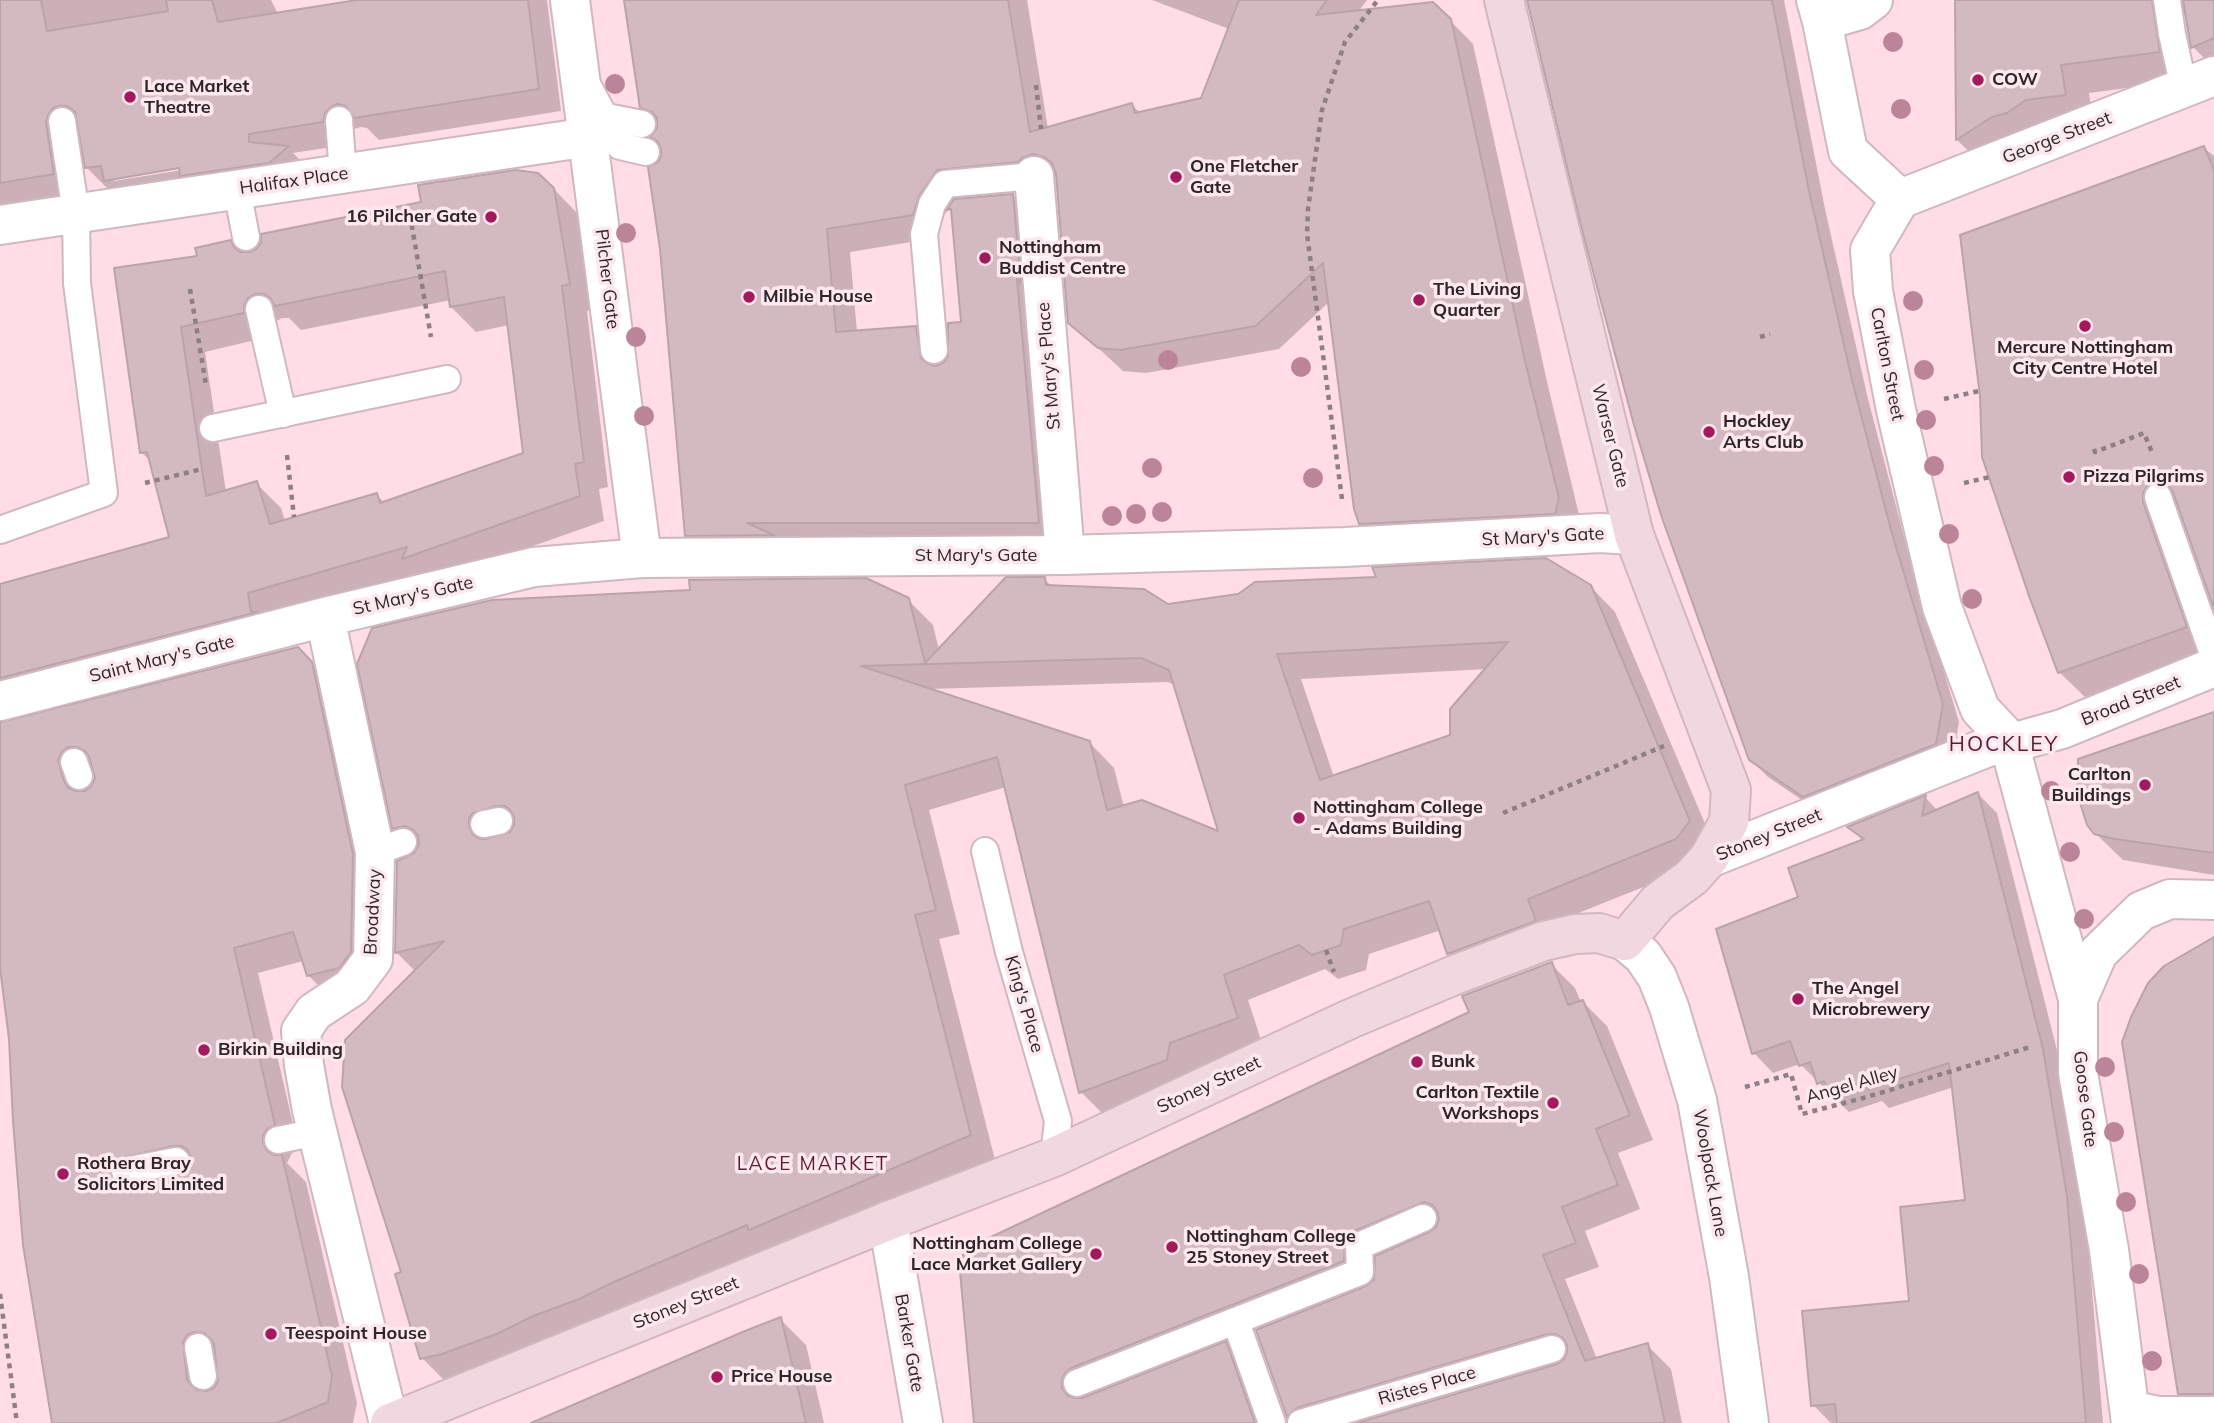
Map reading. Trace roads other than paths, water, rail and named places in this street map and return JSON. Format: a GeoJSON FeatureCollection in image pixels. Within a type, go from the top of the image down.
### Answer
{"type":"FeatureCollection","features":[{"type":"Feature","properties":{"kind":"street","name":"Pilcher Gate"},"geometry":{"type":"LineString","coordinates":[[570,0],[577,65],[595,126],[642,558]]}},
{"type":"Feature","properties":{"kind":"street","name":"Warser Gate"},"geometry":{"type":"LineString","coordinates":[[1504,0],[1634,535],[1731,790],[1729,822],[1709,858]]}},
{"type":"Feature","properties":{"kind":"street"},"geometry":{"type":"LineString","coordinates":[[1873,0],[1860,10],[1819,11],[1848,151],[1900,199]]}},
{"type":"Feature","properties":{"kind":"street","name":"George Street"},"geometry":{"type":"LineString","coordinates":[[1900,199],[2199,82]]}},
{"type":"Feature","properties":{"kind":"street","name":"Halifax Place"},"geometry":{"type":"LineString","coordinates":[[0,225],[343,174],[595,126]]}},
{"type":"Feature","properties":{"kind":"street","name":"St Mary's Place"},"geometry":{"type":"LineString","coordinates":[[1034,176],[1065,555]]}},
{"type":"Feature","properties":{"kind":"street","name":"Carlton Street"},"geometry":{"type":"LineString","coordinates":[[1900,199],[1870,250],[1873,291],[1898,422],[1942,607],[1980,709],[2008,739]]}},
{"type":"Feature","properties":{"kind":"street","name":"St Mary's Gate"},"geometry":{"type":"LineString","coordinates":[[325,617],[534,567],[642,558],[1065,555],[1345,547],[1600,533],[1634,535]]}},
{"type":"Feature","properties":{"kind":"street","name":"Saint Mary's Gate"},"geometry":{"type":"LineString","coordinates":[[0,701],[57,699],[325,617]]}},
{"type":"Feature","properties":{"kind":"street","name":"Broadway"},"geometry":{"type":"LineString","coordinates":[[325,617],[389,847],[373,959],[352,987],[314,1012],[301,1031],[304,1065],[317,1132],[402,1421]]}},
{"type":"Feature","properties":{"kind":"street","name":"Broad Street"},"geometry":{"type":"LineString","coordinates":[[2008,739],[2019,741],[2062,729],[2214,667]]}},
{"type":"Feature","properties":{"kind":"street","name":"Stoney Street"},"geometry":{"type":"LineString","coordinates":[[402,1421],[888,1221],[1054,1157],[1350,1019],[1469,970],[1544,941],[1575,934],[1599,933],[1625,941],[1658,902],[1692,877],[1709,858],[2008,739]]}},
{"type":"Feature","properties":{"kind":"street","name":"Goose Gate"},"geometry":{"type":"LineString","coordinates":[[2008,739],[2078,999],[2078,1073],[2109,1250],[2130,1416]]}},
{"type":"Feature","properties":{"kind":"street"},"geometry":{"type":"LineString","coordinates":[[2078,999],[2098,953],[2141,911],[2170,899],[2214,900]]}},
{"type":"Feature","properties":{"kind":"street","name":"Woolpack Lane"},"geometry":{"type":"LineString","coordinates":[[1625,941],[1643,956],[1657,977],[1669,1007],[1696,1100],[1727,1265],[1748,1423]]}},
{"type":"Feature","properties":{"kind":"street","name":"Barker Gate"},"geometry":{"type":"LineString","coordinates":[[888,1221],[923,1423]]}},
{"type":"Feature","properties":{"kind":"street"},"geometry":{"type":"LineString","coordinates":[[2130,1416],[2214,1416]]}},
{"type":"Feature","properties":{"kind":"lane"},"geometry":{"type":"LineString","coordinates":[[2168,0],[2172,34],[2199,82]]}},
{"type":"Feature","properties":{"kind":"lane"},"geometry":{"type":"LineString","coordinates":[[338,120],[343,174]]}},
{"type":"Feature","properties":{"kind":"lane"},"geometry":{"type":"LineString","coordinates":[[0,530],[104,493],[77,283],[76,214],[62,121]]}},
{"type":"Feature","properties":{"kind":"lane"},"geometry":{"type":"LineString","coordinates":[[595,126],[642,124]]}},
{"type":"Feature","properties":{"kind":"lane"},"geometry":{"type":"LineString","coordinates":[[595,126],[620,146],[646,152]]}},
{"type":"Feature","properties":{"kind":"lane"},"geometry":{"type":"LineString","coordinates":[[934,350],[924,234],[932,204],[945,184],[1034,176]]}},
{"type":"Feature","properties":{"kind":"lane"},"geometry":{"type":"LineString","coordinates":[[237,190],[246,237]]}},
{"type":"Feature","properties":{"kind":"lane"},"geometry":{"type":"LineString","coordinates":[[259,309],[283,414]]}},
{"type":"Feature","properties":{"kind":"lane"},"geometry":{"type":"LineString","coordinates":[[213,428],[444,379]]}},
{"type":"Feature","properties":{"kind":"lane"},"geometry":{"type":"LineString","coordinates":[[2158,497],[2214,657]]}},
{"type":"Feature","properties":{"kind":"lane","name":"King's Place"},"geometry":{"type":"LineString","coordinates":[[985,852],[1009,952],[1058,1121],[1054,1157]]}},
{"type":"Feature","properties":{"kind":"lane"},"geometry":{"type":"LineString","coordinates":[[278,1140],[317,1132]]}},
{"type":"Feature","properties":{"kind":"lane"},"geometry":{"type":"LineString","coordinates":[[125,1171],[176,1161]]}},
{"type":"Feature","properties":{"kind":"lane"},"geometry":{"type":"LineString","coordinates":[[1077,1383],[1360,1272],[1359,1247],[1423,1219]]}},
{"type":"Feature","properties":{"kind":"lane"},"geometry":{"type":"LineString","coordinates":[[1236,1322],[1272,1423]]}},
{"type":"Feature","properties":{"kind":"lane"},"geometry":{"type":"LineString","coordinates":[[198,1347],[203,1376]]}},
{"type":"Feature","properties":{"kind":"lane","name":"Ristes Place"},"geometry":{"type":"LineString","coordinates":[[1301,1423],[1552,1349]]}},
{"type":"Feature","properties":{"kind":"place","name":"COW"},"geometry":{"type":"Point","coordinates":[1978,80]}},
{"type":"Feature","properties":{"kind":"place","name":"Lace Market Theatre"},"geometry":{"type":"Point","coordinates":[130,97]}},
{"type":"Feature","properties":{"kind":"place","name":"One Fletcher Gate"},"geometry":{"type":"Point","coordinates":[1176,177]}},
{"type":"Feature","properties":{"kind":"place","name":"16 Pilcher Gate"},"geometry":{"type":"Point","coordinates":[491,217]}},
{"type":"Feature","properties":{"kind":"place","name":"Nottingham Buddist Centre"},"geometry":{"type":"Point","coordinates":[985,258]}},
{"type":"Feature","properties":{"kind":"place","name":"Milbie House"},"geometry":{"type":"Point","coordinates":[749,297]}},
{"type":"Feature","properties":{"kind":"place","name":"The Living Quarter"},"geometry":{"type":"Point","coordinates":[1419,300]}},
{"type":"Feature","properties":{"kind":"place","name":"Mercure Nottingham City Centre Hotel"},"geometry":{"type":"Point","coordinates":[2085,326]}},
{"type":"Feature","properties":{"kind":"place","name":"Hockley Arts Club"},"geometry":{"type":"Point","coordinates":[1709,432]}},
{"type":"Feature","properties":{"kind":"place","name":"Pizza Pilgrims"},"geometry":{"type":"Point","coordinates":[2069,477]}},
{"type":"Feature","properties":{"kind":"place","name":"Carlton Buildings"},"geometry":{"type":"Point","coordinates":[2145,785]}},
{"type":"Feature","properties":{"kind":"place","name":"Nottingham College - Adams Building"},"geometry":{"type":"Point","coordinates":[1299,818]}},
{"type":"Feature","properties":{"kind":"place","name":"The Angel Microbrewery"},"geometry":{"type":"Point","coordinates":[1798,999]}},
{"type":"Feature","properties":{"kind":"place","name":"Birkin Building"},"geometry":{"type":"Point","coordinates":[204,1050]}},
{"type":"Feature","properties":{"kind":"place","name":"Bunk"},"geometry":{"type":"Point","coordinates":[1417,1062]}},
{"type":"Feature","properties":{"kind":"place","name":"Carlton Textile Workshops"},"geometry":{"type":"Point","coordinates":[1553,1103]}},
{"type":"Feature","properties":{"kind":"place","name":"Rothera Bray Solicitors Limited"},"geometry":{"type":"Point","coordinates":[63,1174]}},
{"type":"Feature","properties":{"kind":"place","name":"Nottingham College 25 Stoney Street"},"geometry":{"type":"Point","coordinates":[1172,1247]}},
{"type":"Feature","properties":{"kind":"place","name":"Nottingham College Lace Market Gallery"},"geometry":{"type":"Point","coordinates":[1096,1254]}},
{"type":"Feature","properties":{"kind":"place","name":"Teespoint House"},"geometry":{"type":"Point","coordinates":[271,1334]}},
{"type":"Feature","properties":{"kind":"place","name":"Price House"},"geometry":{"type":"Point","coordinates":[717,1377]}},
{"type":"Feature","properties":{"kind":"district","name":"HOCKLEY"},"geometry":{"type":"Point","coordinates":[2004,745]}},
{"type":"Feature","properties":{"kind":"district","name":"LACE MARKET"},"geometry":{"type":"Point","coordinates":[813,1164]}}]}
